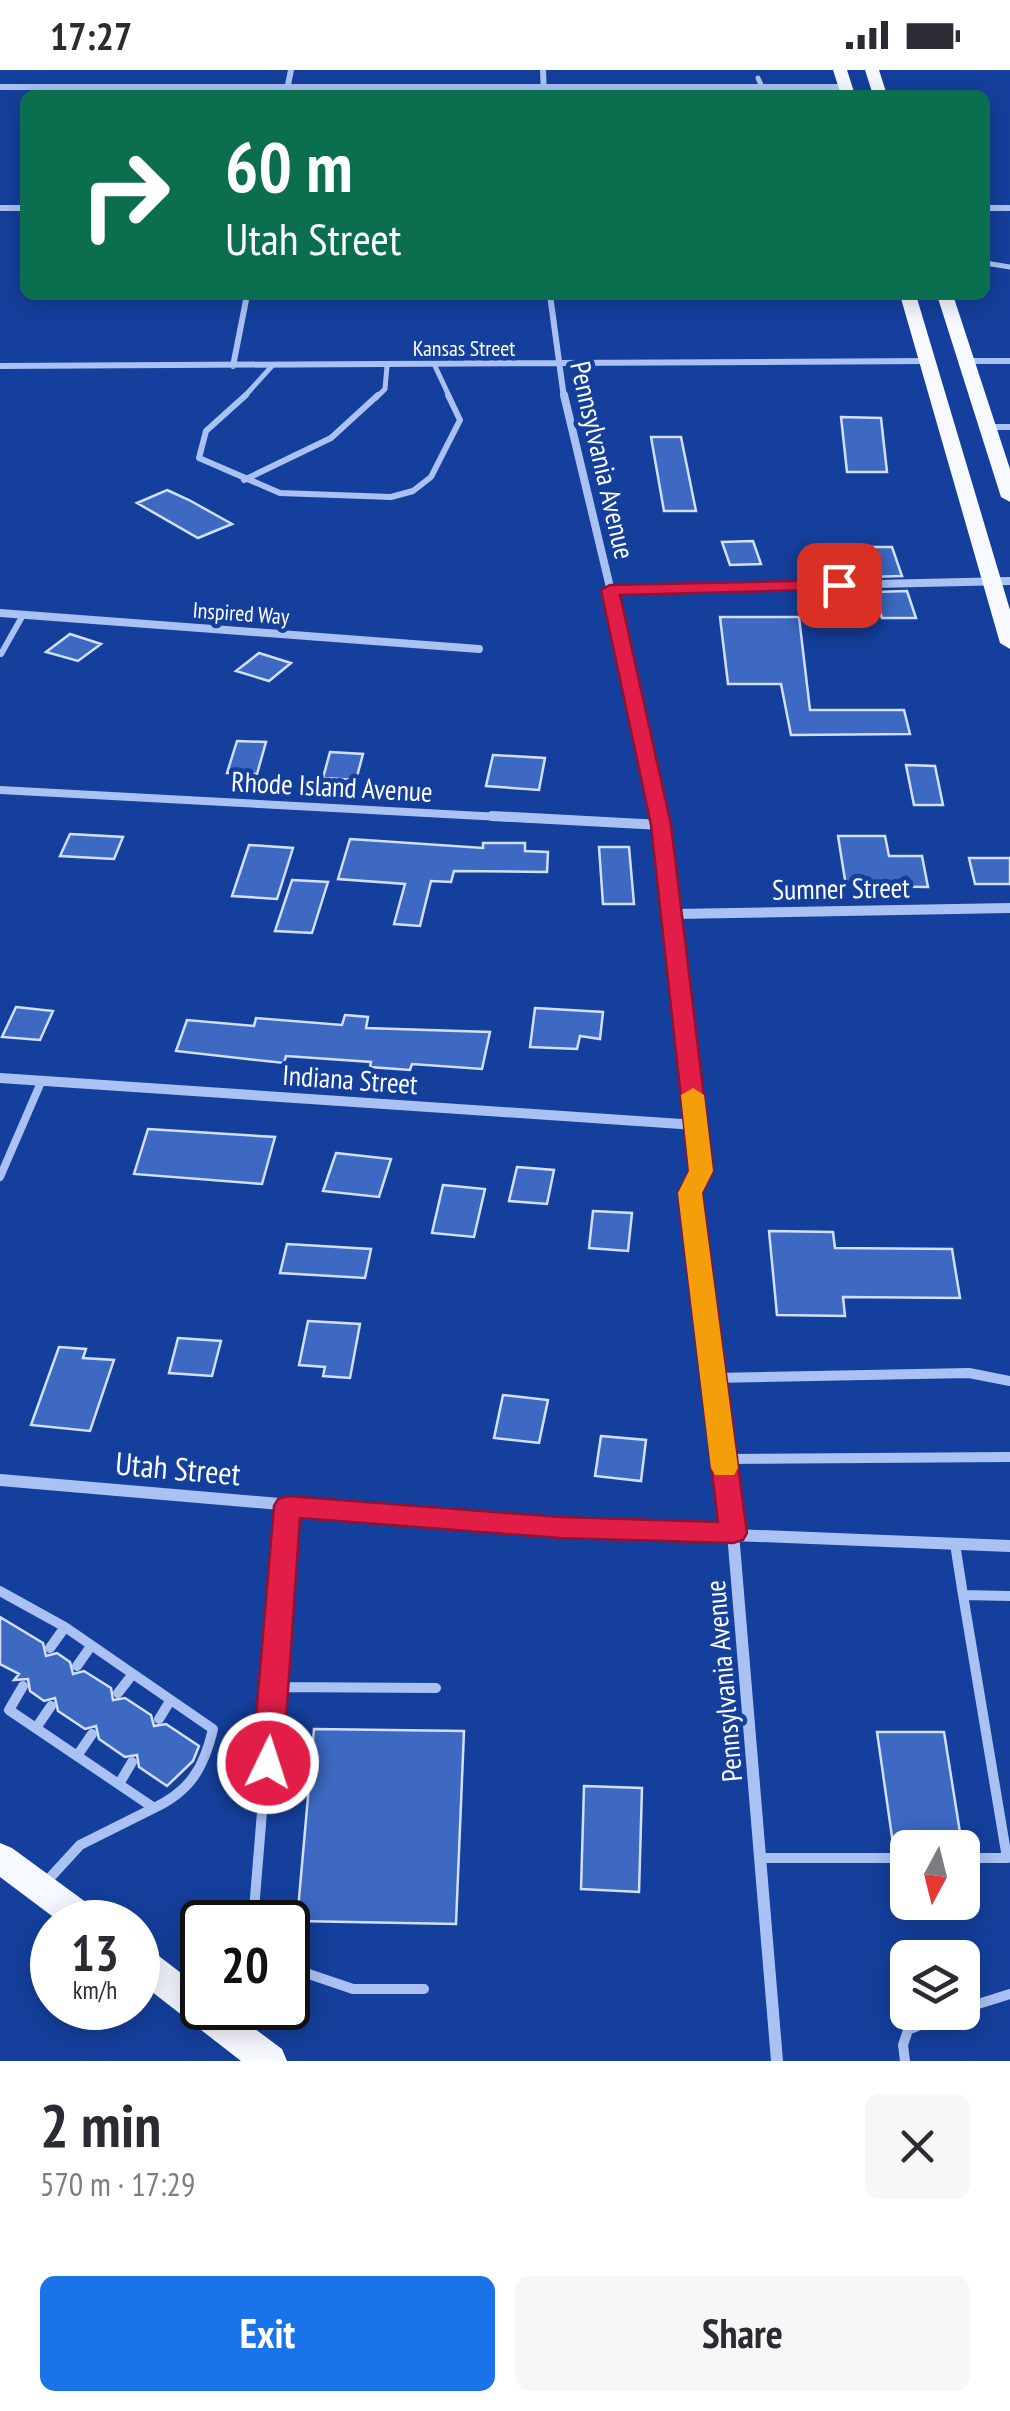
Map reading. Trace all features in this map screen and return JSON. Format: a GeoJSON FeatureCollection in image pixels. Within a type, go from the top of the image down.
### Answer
{"type":"FeatureCollection","features":[{"type":"Feature","properties":{"kind":"main road"},"geometry":{"type":"LineString","coordinates":[[910,300],[1001,581],[1010,643]]}},
{"type":"Feature","properties":{"kind":"main road"},"geometry":{"type":"LineString","coordinates":[[946,300],[1010,495]]}},
{"type":"Feature","properties":{"kind":"main road"},"geometry":{"type":"LineString","coordinates":[[0,1858],[56,1900]]}},
{"type":"Feature","properties":{"kind":"main road"},"geometry":{"type":"LineString","coordinates":[[239,2030],[269,2061]]}},
{"type":"Feature","properties":{"kind":"street"},"geometry":{"type":"LineString","coordinates":[[0,87],[215,90]]}},
{"type":"Feature","properties":{"kind":"street"},"geometry":{"type":"LineString","coordinates":[[591,90],[819,90]]}},
{"type":"Feature","properties":{"kind":"street"},"geometry":{"type":"LineString","coordinates":[[233,366],[246,300]]}},
{"type":"Feature","properties":{"kind":"street","name":"Pennsylvania Avenue"},"geometry":{"type":"LineString","coordinates":[[550,300],[557,366],[661,825],[673,914],[701,1171],[690,1193],[733,1533],[777,2061]]}},
{"type":"Feature","properties":{"kind":"street","name":"Kansas Street"},"geometry":{"type":"LineString","coordinates":[[0,366],[557,366],[928,361]]}},
{"type":"Feature","properties":{"kind":"street"},"geometry":{"type":"LineString","coordinates":[[966,361],[1010,361]]}},
{"type":"Feature","properties":{"kind":"street"},"geometry":{"type":"LineString","coordinates":[[610,590],[1001,581]]}},
{"type":"Feature","properties":{"kind":"street","name":"Inspired Way"},"geometry":{"type":"LineString","coordinates":[[0,613],[478,648]]}},
{"type":"Feature","properties":{"kind":"street","name":"Rhode Island Avenue"},"geometry":{"type":"LineString","coordinates":[[0,790],[661,825]]}},
{"type":"Feature","properties":{"kind":"street","name":"Sumner Street"},"geometry":{"type":"LineString","coordinates":[[673,914],[1010,908]]}},
{"type":"Feature","properties":{"kind":"street","name":"Indiana Street"},"geometry":{"type":"LineString","coordinates":[[0,1078],[696,1125]]}},
{"type":"Feature","properties":{"kind":"street","name":"Utah Street"},"geometry":{"type":"LineString","coordinates":[[0,1480],[560,1528],[1010,1546]]}},
{"type":"Feature","properties":{"kind":"lane"},"geometry":{"type":"LineString","coordinates":[[682,78],[684,88]]}},
{"type":"Feature","properties":{"kind":"lane"},"geometry":{"type":"LineString","coordinates":[[758,78],[762,88]]}},
{"type":"Feature","properties":{"kind":"lane"},"geometry":{"type":"LineString","coordinates":[[272,366],[265,383],[223,413],[202,438],[200,458],[210,466],[280,493],[391,497],[413,491],[431,477],[460,420],[435,366]]}},
{"type":"Feature","properties":{"kind":"lane"},"geometry":{"type":"LineString","coordinates":[[244,480],[331,438],[385,389],[387,366]]}},
{"type":"Feature","properties":{"kind":"lane"},"geometry":{"type":"LineString","coordinates":[[987,427],[1010,427]]}},
{"type":"Feature","properties":{"kind":"lane"},"geometry":{"type":"LineString","coordinates":[[0,654],[23,615]]}},
{"type":"Feature","properties":{"kind":"lane"},"geometry":{"type":"LineString","coordinates":[[0,1177],[42,1080]]}},
{"type":"Feature","properties":{"kind":"lane"},"geometry":{"type":"LineString","coordinates":[[714,1378],[968,1373],[1010,1381]]}},
{"type":"Feature","properties":{"kind":"lane"},"geometry":{"type":"LineString","coordinates":[[724,1459],[1010,1458]]}},
{"type":"Feature","properties":{"kind":"lane"},"geometry":{"type":"LineString","coordinates":[[255,1900],[288,1506]]}},
{"type":"Feature","properties":{"kind":"lane"},"geometry":{"type":"LineString","coordinates":[[955,1544],[1009,1858],[980,1858]]}},
{"type":"Feature","properties":{"kind":"lane"},"geometry":{"type":"LineString","coordinates":[[0,1591],[65,1627],[213,1729],[206,1763],[179,1797],[80,1845],[40,1888]]}},
{"type":"Feature","properties":{"kind":"lane"},"geometry":{"type":"LineString","coordinates":[[963,1595],[1010,1596]]}},
{"type":"Feature","properties":{"kind":"lane"},"geometry":{"type":"LineString","coordinates":[[50,1648],[65,1627]]}},
{"type":"Feature","properties":{"kind":"lane"},"geometry":{"type":"LineString","coordinates":[[77,1666],[91,1646]]}},
{"type":"Feature","properties":{"kind":"lane"},"geometry":{"type":"LineString","coordinates":[[118,1693],[132,1674]]}},
{"type":"Feature","properties":{"kind":"lane"},"geometry":{"type":"LineString","coordinates":[[22,1686],[9,1710],[154,1808]]}},
{"type":"Feature","properties":{"kind":"lane"},"geometry":{"type":"LineString","coordinates":[[273,1688],[436,1688]]}},
{"type":"Feature","properties":{"kind":"lane"},"geometry":{"type":"LineString","coordinates":[[158,1719],[170,1701]]}},
{"type":"Feature","properties":{"kind":"lane"},"geometry":{"type":"LineString","coordinates":[[36,1728],[51,1706]]}},
{"type":"Feature","properties":{"kind":"lane"},"geometry":{"type":"LineString","coordinates":[[78,1756],[92,1734]]}},
{"type":"Feature","properties":{"kind":"lane"},"geometry":{"type":"LineString","coordinates":[[120,1784],[132,1762]]}},
{"type":"Feature","properties":{"kind":"lane"},"geometry":{"type":"LineString","coordinates":[[760,1858],[890,1858]]}},
{"type":"Feature","properties":{"kind":"lane"},"geometry":{"type":"LineString","coordinates":[[310,1974],[353,1989],[424,1989]]}},
{"type":"Feature","properties":{"kind":"lane"},"geometry":{"type":"LineString","coordinates":[[980,2003],[1010,1994]]}},
{"type":"Feature","properties":{"kind":"lane"},"geometry":{"type":"LineString","coordinates":[[905,2061],[903,2045],[908,2030]]}},
{"type":"Feature","properties":{"kind":"building"},"geometry":{"type":"Polygon","coordinates":[[[841,417],[881,418],[887,472],[847,472],[841,417]]]}},
{"type":"Feature","properties":{"kind":"building"},"geometry":{"type":"Polygon","coordinates":[[[651,437],[681,437],[696,511],[664,511],[651,437]]]}},
{"type":"Feature","properties":{"kind":"building"},"geometry":{"type":"Polygon","coordinates":[[[167,490],[232,524],[198,538],[137,503],[167,490]]]}},
{"type":"Feature","properties":{"kind":"building"},"geometry":{"type":"Polygon","coordinates":[[[753,541],[761,564],[730,565],[722,542],[753,541]]]}},
{"type":"Feature","properties":{"kind":"building"},"geometry":{"type":"Polygon","coordinates":[[[859,547],[892,547],[902,576],[868,577],[859,547]]]}},
{"type":"Feature","properties":{"kind":"building"},"geometry":{"type":"Polygon","coordinates":[[[907,591],[916,618],[882,618],[873,592],[907,591]]]}},
{"type":"Feature","properties":{"kind":"building"},"geometry":{"type":"Polygon","coordinates":[[[720,617],[799,617],[810,710],[904,710],[910,734],[791,735],[781,684],[728,684],[720,617]]]}},
{"type":"Feature","properties":{"kind":"building"},"geometry":{"type":"Polygon","coordinates":[[[70,634],[101,644],[78,661],[46,652],[70,634]]]}},
{"type":"Feature","properties":{"kind":"building"},"geometry":{"type":"Polygon","coordinates":[[[259,653],[291,663],[269,681],[236,671],[259,653]]]}},
{"type":"Feature","properties":{"kind":"building"},"geometry":{"type":"Polygon","coordinates":[[[237,741],[266,742],[257,774],[227,773],[237,741]]]}},
{"type":"Feature","properties":{"kind":"building"},"geometry":{"type":"Polygon","coordinates":[[[330,752],[363,754],[356,780],[323,778],[330,752]]]}},
{"type":"Feature","properties":{"kind":"building"},"geometry":{"type":"Polygon","coordinates":[[[493,755],[545,758],[539,790],[486,786],[493,755]]]}},
{"type":"Feature","properties":{"kind":"building"},"geometry":{"type":"Polygon","coordinates":[[[906,765],[935,766],[943,805],[914,805],[906,765]]]}},
{"type":"Feature","properties":{"kind":"building"},"geometry":{"type":"Polygon","coordinates":[[[70,834],[123,837],[114,859],[60,856],[70,834]]]}},
{"type":"Feature","properties":{"kind":"building"},"geometry":{"type":"Polygon","coordinates":[[[838,836],[885,836],[889,856],[922,856],[928,887],[846,886],[838,836]]]}},
{"type":"Feature","properties":{"kind":"building"},"geometry":{"type":"Polygon","coordinates":[[[350,839],[483,848],[483,843],[525,843],[525,851],[548,852],[547,872],[454,871],[451,882],[431,881],[420,926],[394,924],[405,884],[338,879],[350,839]]]}},
{"type":"Feature","properties":{"kind":"building"},"geometry":{"type":"Polygon","coordinates":[[[249,845],[293,848],[277,899],[232,896],[249,845]]]}},
{"type":"Feature","properties":{"kind":"building"},"geometry":{"type":"Polygon","coordinates":[[[599,847],[629,847],[634,904],[603,904],[599,847]]]}},
{"type":"Feature","properties":{"kind":"building"},"geometry":{"type":"Polygon","coordinates":[[[969,858],[1010,858],[1010,884],[975,884],[969,858]]]}},
{"type":"Feature","properties":{"kind":"building"},"geometry":{"type":"Polygon","coordinates":[[[292,880],[328,882],[312,933],[275,931],[292,880]]]}},
{"type":"Feature","properties":{"kind":"building"},"geometry":{"type":"Polygon","coordinates":[[[16,1007],[53,1011],[40,1040],[2,1037],[16,1007]]]}},
{"type":"Feature","properties":{"kind":"building"},"geometry":{"type":"Polygon","coordinates":[[[535,1008],[603,1012],[600,1039],[580,1036],[577,1049],[530,1047],[535,1008]]]}},
{"type":"Feature","properties":{"kind":"building"},"geometry":{"type":"Polygon","coordinates":[[[345,1015],[368,1017],[366,1028],[490,1032],[482,1069],[412,1064],[410,1070],[370,1067],[371,1062],[286,1056],[284,1063],[176,1051],[187,1020],[254,1026],[256,1018],[342,1025],[345,1015]]]}},
{"type":"Feature","properties":{"kind":"building"},"geometry":{"type":"Polygon","coordinates":[[[148,1129],[275,1137],[262,1184],[134,1174],[148,1129]]]}},
{"type":"Feature","properties":{"kind":"building"},"geometry":{"type":"Polygon","coordinates":[[[336,1153],[391,1159],[379,1197],[323,1191],[336,1153]]]}},
{"type":"Feature","properties":{"kind":"building"},"geometry":{"type":"Polygon","coordinates":[[[517,1167],[554,1170],[547,1204],[509,1201],[517,1167]]]}},
{"type":"Feature","properties":{"kind":"building"},"geometry":{"type":"Polygon","coordinates":[[[443,1185],[485,1189],[474,1237],[432,1233],[443,1185]]]}},
{"type":"Feature","properties":{"kind":"building"},"geometry":{"type":"Polygon","coordinates":[[[593,1211],[632,1213],[628,1251],[589,1248],[593,1211]]]}},
{"type":"Feature","properties":{"kind":"building"},"geometry":{"type":"Polygon","coordinates":[[[769,1231],[833,1232],[835,1248],[952,1249],[960,1298],[843,1297],[845,1316],[777,1315],[769,1231]]]}},
{"type":"Feature","properties":{"kind":"building"},"geometry":{"type":"Polygon","coordinates":[[[287,1244],[371,1249],[365,1278],[280,1273],[287,1244]]]}},
{"type":"Feature","properties":{"kind":"building"},"geometry":{"type":"Polygon","coordinates":[[[308,1321],[360,1324],[350,1378],[323,1376],[325,1367],[299,1365],[308,1321]]]}},
{"type":"Feature","properties":{"kind":"building"},"geometry":{"type":"Polygon","coordinates":[[[178,1338],[221,1341],[212,1376],[169,1373],[178,1338]]]}},
{"type":"Feature","properties":{"kind":"building"},"geometry":{"type":"Polygon","coordinates":[[[59,1347],[86,1349],[83,1358],[114,1360],[90,1431],[31,1425],[59,1347]]]}},
{"type":"Feature","properties":{"kind":"building"},"geometry":{"type":"Polygon","coordinates":[[[503,1395],[548,1400],[539,1443],[494,1438],[503,1395]]]}},
{"type":"Feature","properties":{"kind":"building"},"geometry":{"type":"Polygon","coordinates":[[[601,1436],[646,1440],[641,1481],[595,1476],[601,1436]]]}},
{"type":"Feature","properties":{"kind":"building"},"geometry":{"type":"Polygon","coordinates":[[[0,1617],[43,1643],[46,1656],[57,1653],[70,1662],[73,1674],[84,1671],[111,1688],[113,1700],[125,1698],[151,1715],[154,1726],[166,1724],[199,1746],[193,1761],[167,1786],[139,1767],[137,1755],[125,1757],[99,1739],[96,1726],[85,1729],[58,1711],[55,1698],[44,1701],[30,1691],[28,1679],[14,1680],[19,1674],[0,1664],[0,1617]]]}},
{"type":"Feature","properties":{"kind":"building"},"geometry":{"type":"Polygon","coordinates":[[[314,1729],[464,1731],[456,1924],[310,1921],[310,1900],[299,1900],[314,1729]]]}},
{"type":"Feature","properties":{"kind":"building"},"geometry":{"type":"Polygon","coordinates":[[[877,1732],[944,1732],[960,1830],[891,1830],[877,1732]]]}},
{"type":"Feature","properties":{"kind":"building"},"geometry":{"type":"Polygon","coordinates":[[[584,1786],[642,1788],[639,1892],[581,1889],[584,1786]]]}},
{"type":"Feature","properties":{"kind":"slow traffic"},"geometry":{"type":"LineString","coordinates":[[693,1095],[701,1171],[690,1193],[725,1468]]}},
{"type":"Feature","properties":{"kind":"route"},"geometry":{"type":"LineString","coordinates":[[268,1763],[288,1506],[560,1528],[733,1533],[690,1193],[701,1171],[673,914],[661,825],[610,590],[839,585]]}}]}
